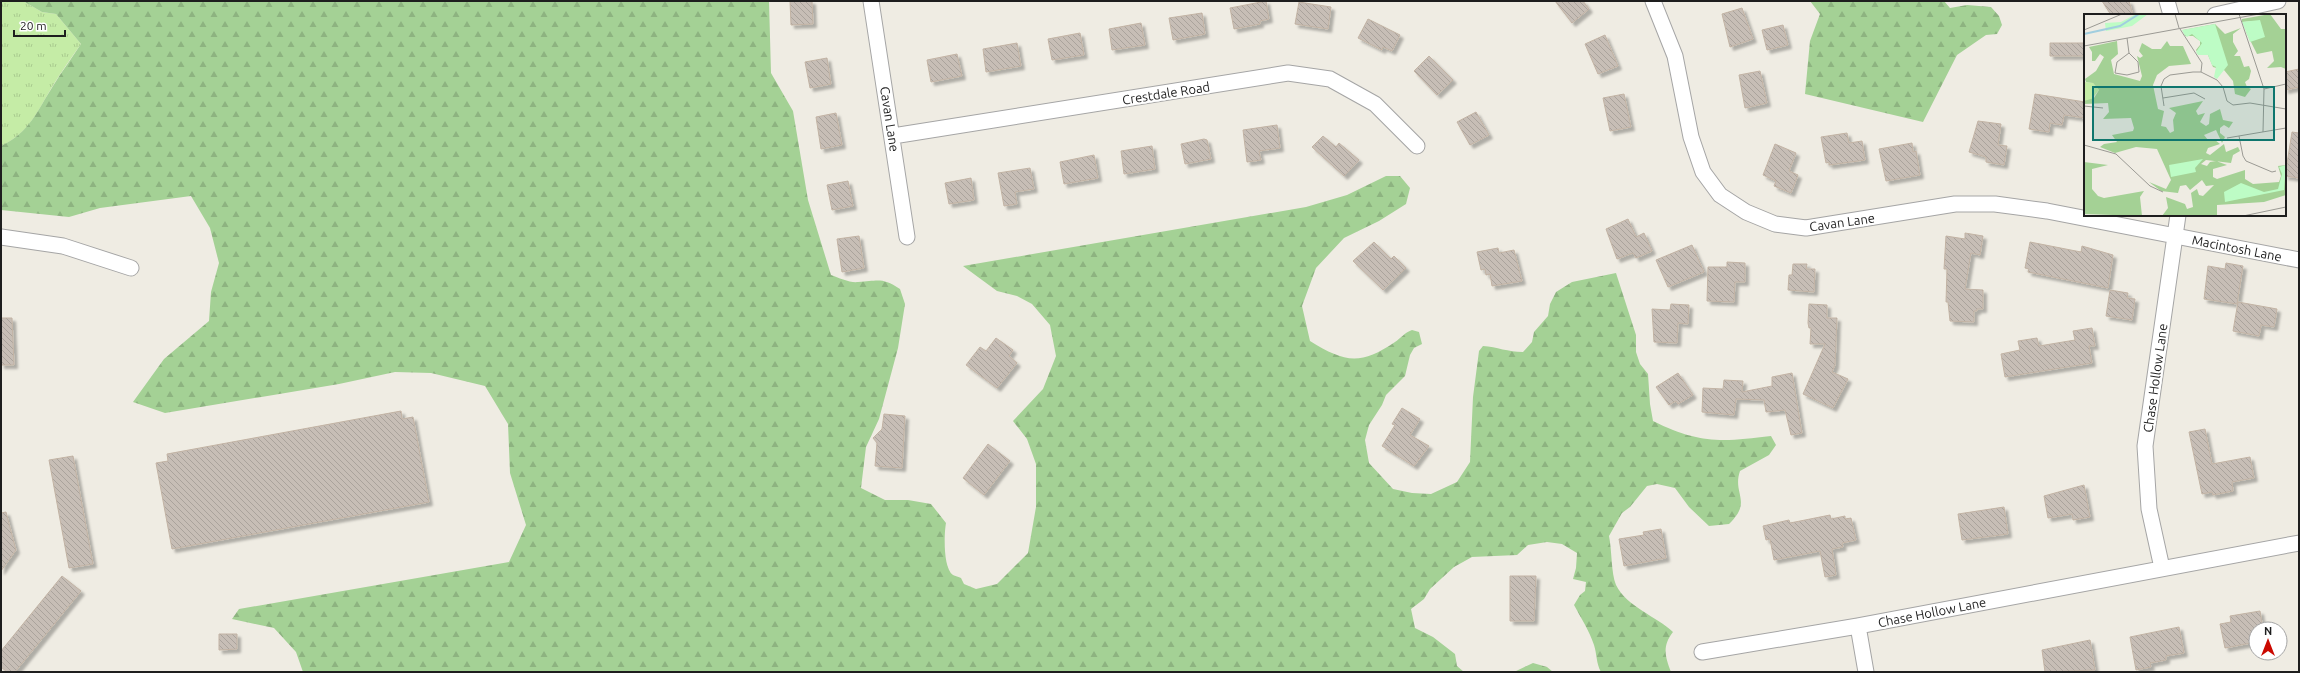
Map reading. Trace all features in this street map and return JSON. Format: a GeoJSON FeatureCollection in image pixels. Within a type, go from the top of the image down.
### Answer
{"type":"FeatureCollection","features":[{"type":"Feature","properties":{"kind":"street","name":"Cavan Lane"},"geometry":{"type":"LineString","coordinates":[[871,1],[908,237]]}},
{"type":"Feature","properties":{"kind":"street","name":"Cavan Lane"},"geometry":{"type":"LineString","coordinates":[[1653,1],[1675,56],[1691,137],[1703,172],[1720,195],[1746,212],[1775,224],[1806,228],[1955,204],[1995,204],[2047,211],[2176,236]]}},
{"type":"Feature","properties":{"kind":"street"},"geometry":{"type":"LineString","coordinates":[[2167,1],[2171,14]]}},
{"type":"Feature","properties":{"kind":"street"},"geometry":{"type":"LineString","coordinates":[[2219,14],[2278,1]]}},
{"type":"Feature","properties":{"kind":"street","name":"Crestdale Road"},"geometry":{"type":"LineString","coordinates":[[893,136],[1288,73],[1330,79],[1375,104],[1418,146]]}},
{"type":"Feature","properties":{"kind":"street","name":"Chase Hollow Lane"},"geometry":{"type":"LineString","coordinates":[[2162,568],[2149,509],[2145,446],[2178,216]]}},
{"type":"Feature","properties":{"kind":"street","name":"Macintosh Lane"},"geometry":{"type":"LineString","coordinates":[[2176,236],[2299,260]]}},
{"type":"Feature","properties":{"kind":"street"},"geometry":{"type":"LineString","coordinates":[[1,237],[63,246],[131,268]]}},
{"type":"Feature","properties":{"kind":"street","name":"Chase Hollow Lane"},"geometry":{"type":"LineString","coordinates":[[1702,652],[1858,626],[2299,543]]}},
{"type":"Feature","properties":{"kind":"street"},"geometry":{"type":"LineString","coordinates":[[1858,626],[1866,672]]}},
{"type":"Feature","properties":{"kind":"green space"},"geometry":{"type":"Polygon","coordinates":[[[1,1],[23,1],[42,12],[56,14],[81,44],[31,121],[19,135],[1,146],[1,1]]]}},
{"type":"Feature","properties":{"kind":"green space"},"geometry":{"type":"Polygon","coordinates":[[[23,1],[769,1],[771,73],[793,111],[808,200],[831,275],[852,282],[884,281],[900,289],[905,304],[898,348],[879,419],[866,447],[861,488],[885,500],[908,500],[931,504],[946,523],[945,550],[947,565],[950,571],[953,575],[961,578],[964,584],[976,589],[997,584],[1028,553],[1036,507],[1036,464],[1027,439],[1013,421],[1043,389],[1056,356],[1050,325],[1032,304],[1017,296],[997,291],[963,266],[1306,207],[1347,195],[1386,176],[1400,176],[1410,188],[1406,204],[1379,221],[1344,238],[1316,268],[1302,306],[1310,341],[1343,357],[1362,358],[1372,355],[1383,350],[1409,331],[1412,330],[1419,332],[1422,344],[1414,348],[1410,355],[1405,376],[1386,395],[1382,405],[1369,425],[1365,440],[1369,463],[1393,489],[1412,493],[1431,494],[1457,482],[1470,462],[1473,397],[1479,351],[1483,346],[1523,352],[1532,342],[1534,332],[1548,316],[1550,304],[1556,292],[1572,282],[1616,273],[1636,335],[1636,352],[1640,364],[1648,374],[1653,421],[1684,434],[1711,439],[1724,440],[1771,436],[1776,445],[1769,455],[1740,471],[1738,486],[1741,503],[1740,509],[1729,524],[1709,526],[1689,507],[1675,488],[1657,484],[1647,486],[1630,507],[1622,513],[1609,536],[1614,580],[1621,593],[1634,605],[1673,632],[1667,642],[1666,647],[1667,661],[1671,672],[1601,672],[1592,640],[1574,605],[1580,595],[1585,591],[1586,582],[1573,579],[1576,568],[1577,553],[1562,544],[1547,542],[1528,545],[1517,555],[1472,557],[1454,567],[1430,589],[1424,599],[1411,609],[1415,628],[1433,637],[1455,654],[1457,666],[1464,672],[303,672],[296,652],[274,628],[232,619],[239,609],[509,562],[526,525],[510,473],[508,424],[485,386],[431,373],[395,372],[339,384],[165,413],[133,402],[164,359],[209,321],[211,292],[219,263],[210,228],[191,196],[100,208],[69,217],[1,210],[1,146],[19,134],[32,120],[56,80],[81,44],[56,14],[42,12],[23,1]]]}},
{"type":"Feature","properties":{"kind":"green space"},"geometry":{"type":"Polygon","coordinates":[[[1810,1],[1944,1],[1950,8],[1967,5],[1991,7],[1999,16],[2002,25],[1997,34],[1986,35],[1957,55],[1923,122],[1805,94],[1810,41],[1820,14],[1810,1]]]}},
{"type":"Feature","properties":{"kind":"green space"},"geometry":{"type":"Polygon","coordinates":[[[1533,663],[1547,667],[1553,672],[1514,672],[1533,663]]]}},
{"type":"Feature","properties":{"kind":"building"},"geometry":{"type":"Polygon","coordinates":[[[790,1],[812,1],[813,24],[791,25],[790,1]]]}},
{"type":"Feature","properties":{"kind":"building"},"geometry":{"type":"Polygon","coordinates":[[[1266,1],[1269,19],[1260,21],[1260,24],[1234,29],[1230,8],[1266,1]]]}},
{"type":"Feature","properties":{"kind":"building"},"geometry":{"type":"Polygon","coordinates":[[[1555,1],[1583,1],[1589,9],[1572,23],[1555,1]]]}},
{"type":"Feature","properties":{"kind":"building"},"geometry":{"type":"Polygon","coordinates":[[[2102,1],[2129,1],[2133,14],[2110,14],[2102,1]]]}},
{"type":"Feature","properties":{"kind":"building"},"geometry":{"type":"Polygon","coordinates":[[[1299,2],[1331,7],[1328,29],[1295,24],[1299,2]]]}},
{"type":"Feature","properties":{"kind":"building"},"geometry":{"type":"Polygon","coordinates":[[[1742,8],[1753,39],[1730,47],[1722,14],[1742,8]]]}},
{"type":"Feature","properties":{"kind":"building"},"geometry":{"type":"Polygon","coordinates":[[[1202,13],[1205,34],[1173,40],[1169,18],[1202,13]]]}},
{"type":"Feature","properties":{"kind":"building"},"geometry":{"type":"Polygon","coordinates":[[[1368,19],[1400,35],[1392,51],[1383,47],[1382,50],[1358,38],[1368,19]]]}},
{"type":"Feature","properties":{"kind":"building"},"geometry":{"type":"Polygon","coordinates":[[[1141,23],[1145,45],[1112,50],[1109,29],[1141,23]]]}},
{"type":"Feature","properties":{"kind":"building"},"geometry":{"type":"Polygon","coordinates":[[[1783,25],[1788,45],[1767,50],[1762,30],[1783,25]]]}},
{"type":"Feature","properties":{"kind":"building"},"geometry":{"type":"Polygon","coordinates":[[[1080,33],[1084,55],[1052,60],[1048,39],[1080,33]]]}},
{"type":"Feature","properties":{"kind":"building"},"geometry":{"type":"Polygon","coordinates":[[[1605,35],[1618,66],[1598,74],[1585,44],[1605,35]]]}},
{"type":"Feature","properties":{"kind":"building"},"geometry":{"type":"Polygon","coordinates":[[[1017,43],[1021,66],[986,72],[983,49],[1017,43]]]}},
{"type":"Feature","properties":{"kind":"building"},"geometry":{"type":"Polygon","coordinates":[[[2050,43],[2084,43],[2084,56],[2050,56],[2050,43]]]}},
{"type":"Feature","properties":{"kind":"building"},"geometry":{"type":"Polygon","coordinates":[[[957,54],[962,76],[931,82],[927,60],[957,54]]]}},
{"type":"Feature","properties":{"kind":"building"},"geometry":{"type":"Polygon","coordinates":[[[1429,56],[1453,80],[1437,95],[1414,71],[1429,56]]]}},
{"type":"Feature","properties":{"kind":"building"},"geometry":{"type":"Polygon","coordinates":[[[827,58],[831,84],[810,88],[805,62],[827,58]]]}},
{"type":"Feature","properties":{"kind":"building"},"geometry":{"type":"Polygon","coordinates":[[[2299,69],[2299,87],[2286,90],[2286,72],[2299,69]]]}},
{"type":"Feature","properties":{"kind":"building"},"geometry":{"type":"Polygon","coordinates":[[[1760,71],[1767,103],[1745,108],[1739,75],[1760,71]]]}},
{"type":"Feature","properties":{"kind":"building"},"geometry":{"type":"Polygon","coordinates":[[[1624,94],[1631,127],[1610,131],[1603,98],[1624,94]]]}},
{"type":"Feature","properties":{"kind":"building"},"geometry":{"type":"Polygon","coordinates":[[[2035,94],[2084,102],[2084,118],[2064,115],[2062,125],[2050,123],[2049,132],[2029,129],[2035,94]]]}},
{"type":"Feature","properties":{"kind":"building"},"geometry":{"type":"Polygon","coordinates":[[[1476,112],[1489,135],[1470,145],[1457,122],[1476,112]]]}},
{"type":"Feature","properties":{"kind":"building"},"geometry":{"type":"Polygon","coordinates":[[[836,113],[842,145],[821,149],[816,117],[836,113]]]}},
{"type":"Feature","properties":{"kind":"building"},"geometry":{"type":"Polygon","coordinates":[[[1978,121],[2001,124],[1998,145],[2007,146],[2004,165],[1986,162],[1986,157],[1969,152],[1978,121]]]}},
{"type":"Feature","properties":{"kind":"building"},"geometry":{"type":"Polygon","coordinates":[[[1277,125],[1280,148],[1259,151],[1261,160],[1247,162],[1243,130],[1277,125]]]}},
{"type":"Feature","properties":{"kind":"building"},"geometry":{"type":"Polygon","coordinates":[[[2292,132],[2299,133],[2299,178],[2286,176],[2292,132]]]}},
{"type":"Feature","properties":{"kind":"building"},"geometry":{"type":"Polygon","coordinates":[[[1847,133],[1849,143],[1862,141],[1865,160],[1829,165],[1829,162],[1826,163],[1821,137],[1847,133]]]}},
{"type":"Feature","properties":{"kind":"building"},"geometry":{"type":"Polygon","coordinates":[[[1323,136],[1336,147],[1339,143],[1359,160],[1344,176],[1312,147],[1323,136]]]}},
{"type":"Feature","properties":{"kind":"building"},"geometry":{"type":"Polygon","coordinates":[[[1204,139],[1207,140],[1211,159],[1185,164],[1181,144],[1204,139]]]}},
{"type":"Feature","properties":{"kind":"building"},"geometry":{"type":"Polygon","coordinates":[[[1912,143],[1913,152],[1916,151],[1920,175],[1886,181],[1879,149],[1912,143]]]}},
{"type":"Feature","properties":{"kind":"building"},"geometry":{"type":"Polygon","coordinates":[[[1775,144],[1796,153],[1789,171],[1798,175],[1791,193],[1774,186],[1776,181],[1763,175],[1775,144]]]}},
{"type":"Feature","properties":{"kind":"building"},"geometry":{"type":"Polygon","coordinates":[[[1152,146],[1155,169],[1124,174],[1121,151],[1152,146]]]}},
{"type":"Feature","properties":{"kind":"building"},"geometry":{"type":"Polygon","coordinates":[[[1094,155],[1098,178],[1064,184],[1060,162],[1094,155]]]}},
{"type":"Feature","properties":{"kind":"building"},"geometry":{"type":"Polygon","coordinates":[[[1030,168],[1034,189],[1015,192],[1017,204],[1004,206],[998,173],[1030,168]]]}},
{"type":"Feature","properties":{"kind":"building"},"geometry":{"type":"Polygon","coordinates":[[[971,178],[974,200],[949,204],[945,183],[971,178]]]}},
{"type":"Feature","properties":{"kind":"building"},"geometry":{"type":"Polygon","coordinates":[[[848,181],[853,206],[832,210],[827,185],[848,181]]]}},
{"type":"Feature","properties":{"kind":"building"},"geometry":{"type":"Polygon","coordinates":[[[1628,219],[1636,237],[1644,233],[1652,251],[1636,258],[1633,253],[1617,259],[1606,229],[1628,219]]]}},
{"type":"Feature","properties":{"kind":"building"},"geometry":{"type":"Polygon","coordinates":[[[1965,233],[1983,236],[1980,255],[1971,253],[1965,289],[1983,290],[1983,309],[1977,309],[1977,311],[1974,311],[1974,322],[1950,321],[1948,302],[1946,302],[1947,269],[1944,269],[1946,236],[1965,239],[1965,233]]]}},
{"type":"Feature","properties":{"kind":"building"},"geometry":{"type":"Polygon","coordinates":[[[859,236],[864,268],[842,272],[837,239],[859,236]]]}},
{"type":"Feature","properties":{"kind":"building"},"geometry":{"type":"Polygon","coordinates":[[[1374,242],[1391,259],[1394,256],[1406,268],[1383,290],[1353,261],[1374,242]]]}},
{"type":"Feature","properties":{"kind":"building"},"geometry":{"type":"Polygon","coordinates":[[[2030,242],[2081,252],[2082,246],[2113,255],[2108,288],[2028,272],[2029,269],[2025,268],[2030,242]]]}},
{"type":"Feature","properties":{"kind":"building"},"geometry":{"type":"Polygon","coordinates":[[[1692,245],[1704,272],[1668,287],[1656,260],[1692,245]]]}},
{"type":"Feature","properties":{"kind":"building"},"geometry":{"type":"Polygon","coordinates":[[[1498,248],[1499,253],[1514,250],[1522,281],[1492,286],[1490,274],[1486,275],[1485,269],[1481,270],[1477,252],[1498,248]]]}},
{"type":"Feature","properties":{"kind":"building"},"geometry":{"type":"Polygon","coordinates":[[[1727,262],[1745,263],[1745,282],[1735,282],[1734,302],[1707,301],[1708,267],[1727,267],[1727,262]]]}},
{"type":"Feature","properties":{"kind":"building"},"geometry":{"type":"Polygon","coordinates":[[[2226,263],[2243,266],[2237,304],[2204,299],[2208,266],[2225,269],[2226,263]]]}},
{"type":"Feature","properties":{"kind":"building"},"geometry":{"type":"Polygon","coordinates":[[[1793,264],[1807,264],[1806,269],[1815,269],[1814,292],[1788,290],[1789,275],[1792,275],[1793,264]]]}},
{"type":"Feature","properties":{"kind":"building"},"geometry":{"type":"Polygon","coordinates":[[[2110,290],[2128,293],[2127,298],[2135,299],[2132,320],[2106,316],[2110,290]]]}},
{"type":"Feature","properties":{"kind":"building"},"geometry":{"type":"Polygon","coordinates":[[[2238,302],[2277,309],[2274,327],[2261,325],[2259,336],[2233,331],[2238,302]]]}},
{"type":"Feature","properties":{"kind":"building"},"geometry":{"type":"Polygon","coordinates":[[[1671,304],[1689,305],[1688,324],[1678,323],[1677,343],[1654,342],[1652,309],[1670,310],[1671,304]]]}},
{"type":"Feature","properties":{"kind":"building"},"geometry":{"type":"Polygon","coordinates":[[[1809,304],[1827,305],[1827,318],[1837,318],[1835,365],[1832,372],[1848,379],[1833,408],[1803,394],[1825,344],[1810,344],[1811,328],[1809,328],[1808,323],[1809,304]]]}},
{"type":"Feature","properties":{"kind":"building"},"geometry":{"type":"Polygon","coordinates":[[[1,318],[12,318],[14,365],[1,365],[1,318]]]}},
{"type":"Feature","properties":{"kind":"building"},"geometry":{"type":"Polygon","coordinates":[[[2092,328],[2095,346],[2089,346],[2092,363],[2005,377],[2001,354],[2020,350],[2018,341],[2037,338],[2039,346],[2075,340],[2073,331],[2092,328]]]}},
{"type":"Feature","properties":{"kind":"building"},"geometry":{"type":"Polygon","coordinates":[[[996,338],[1013,350],[1009,356],[1017,363],[997,388],[966,365],[980,347],[986,351],[996,338]]]}},
{"type":"Feature","properties":{"kind":"building"},"geometry":{"type":"Polygon","coordinates":[[[1678,373],[1693,395],[1678,404],[1676,401],[1669,405],[1656,387],[1678,373]]]}},
{"type":"Feature","properties":{"kind":"building"},"geometry":{"type":"Polygon","coordinates":[[[1792,373],[1802,433],[1791,435],[1785,410],[1766,412],[1764,400],[1736,399],[1734,415],[1702,412],[1703,388],[1723,389],[1724,380],[1743,381],[1742,392],[1772,386],[1772,377],[1792,373]]]}},
{"type":"Feature","properties":{"kind":"building"},"geometry":{"type":"Polygon","coordinates":[[[1402,408],[1420,419],[1410,435],[1429,446],[1414,466],[1382,446],[1395,425],[1392,424],[1402,408]]]}},
{"type":"Feature","properties":{"kind":"building"},"geometry":{"type":"Polygon","coordinates":[[[401,411],[402,419],[413,417],[429,502],[172,549],[156,463],[168,461],[167,454],[401,411]]]}},
{"type":"Feature","properties":{"kind":"building"},"geometry":{"type":"Polygon","coordinates":[[[884,414],[905,416],[902,468],[875,466],[877,443],[873,438],[882,429],[884,414]]]}},
{"type":"Feature","properties":{"kind":"building"},"geometry":{"type":"Polygon","coordinates":[[[2205,429],[2212,464],[2250,457],[2254,478],[2232,482],[2233,491],[2213,495],[2212,492],[2202,494],[2189,432],[2205,429]]]}},
{"type":"Feature","properties":{"kind":"building"},"geometry":{"type":"Polygon","coordinates":[[[988,444],[1010,461],[984,495],[963,478],[988,444]]]}},
{"type":"Feature","properties":{"kind":"building"},"geometry":{"type":"Polygon","coordinates":[[[73,456],[93,564],[69,568],[49,460],[73,456]]]}},
{"type":"Feature","properties":{"kind":"building"},"geometry":{"type":"Polygon","coordinates":[[[2084,485],[2090,517],[2073,520],[2072,514],[2048,518],[2044,496],[2084,485]]]}},
{"type":"Feature","properties":{"kind":"building"},"geometry":{"type":"Polygon","coordinates":[[[2004,507],[2008,534],[1962,540],[1958,514],[2004,507]]]}},
{"type":"Feature","properties":{"kind":"building"},"geometry":{"type":"Polygon","coordinates":[[[6,512],[16,550],[1,571],[1,513],[6,512]]]}},
{"type":"Feature","properties":{"kind":"building"},"geometry":{"type":"Polygon","coordinates":[[[1830,515],[1831,519],[1845,516],[1845,519],[1851,518],[1856,540],[1842,543],[1843,547],[1832,549],[1836,575],[1825,577],[1820,551],[1774,560],[1770,539],[1766,540],[1763,526],[1789,520],[1790,523],[1830,515]]]}},
{"type":"Feature","properties":{"kind":"building"},"geometry":{"type":"Polygon","coordinates":[[[1661,529],[1666,558],[1624,566],[1619,539],[1644,535],[1643,532],[1661,529]]]}},
{"type":"Feature","properties":{"kind":"building"},"geometry":{"type":"Polygon","coordinates":[[[62,576],[81,591],[15,672],[7,672],[1,667],[1,651],[62,576]]]}},
{"type":"Feature","properties":{"kind":"building"},"geometry":{"type":"Polygon","coordinates":[[[1510,576],[1536,576],[1534,621],[1510,621],[1510,576]]]}},
{"type":"Feature","properties":{"kind":"building"},"geometry":{"type":"Polygon","coordinates":[[[2260,611],[2262,621],[2248,621],[2248,644],[2225,648],[2220,624],[2231,622],[2230,616],[2260,611]]]}},
{"type":"Feature","properties":{"kind":"building"},"geometry":{"type":"Polygon","coordinates":[[[2179,627],[2184,653],[2166,656],[2166,660],[2150,663],[2151,667],[2136,670],[2130,637],[2179,627]]]}},
{"type":"Feature","properties":{"kind":"building"},"geometry":{"type":"Polygon","coordinates":[[[219,634],[237,634],[237,649],[219,650],[219,634]]]}},
{"type":"Feature","properties":{"kind":"building"},"geometry":{"type":"Polygon","coordinates":[[[2090,640],[2095,670],[2045,672],[2042,650],[2090,640]]]}}]}
